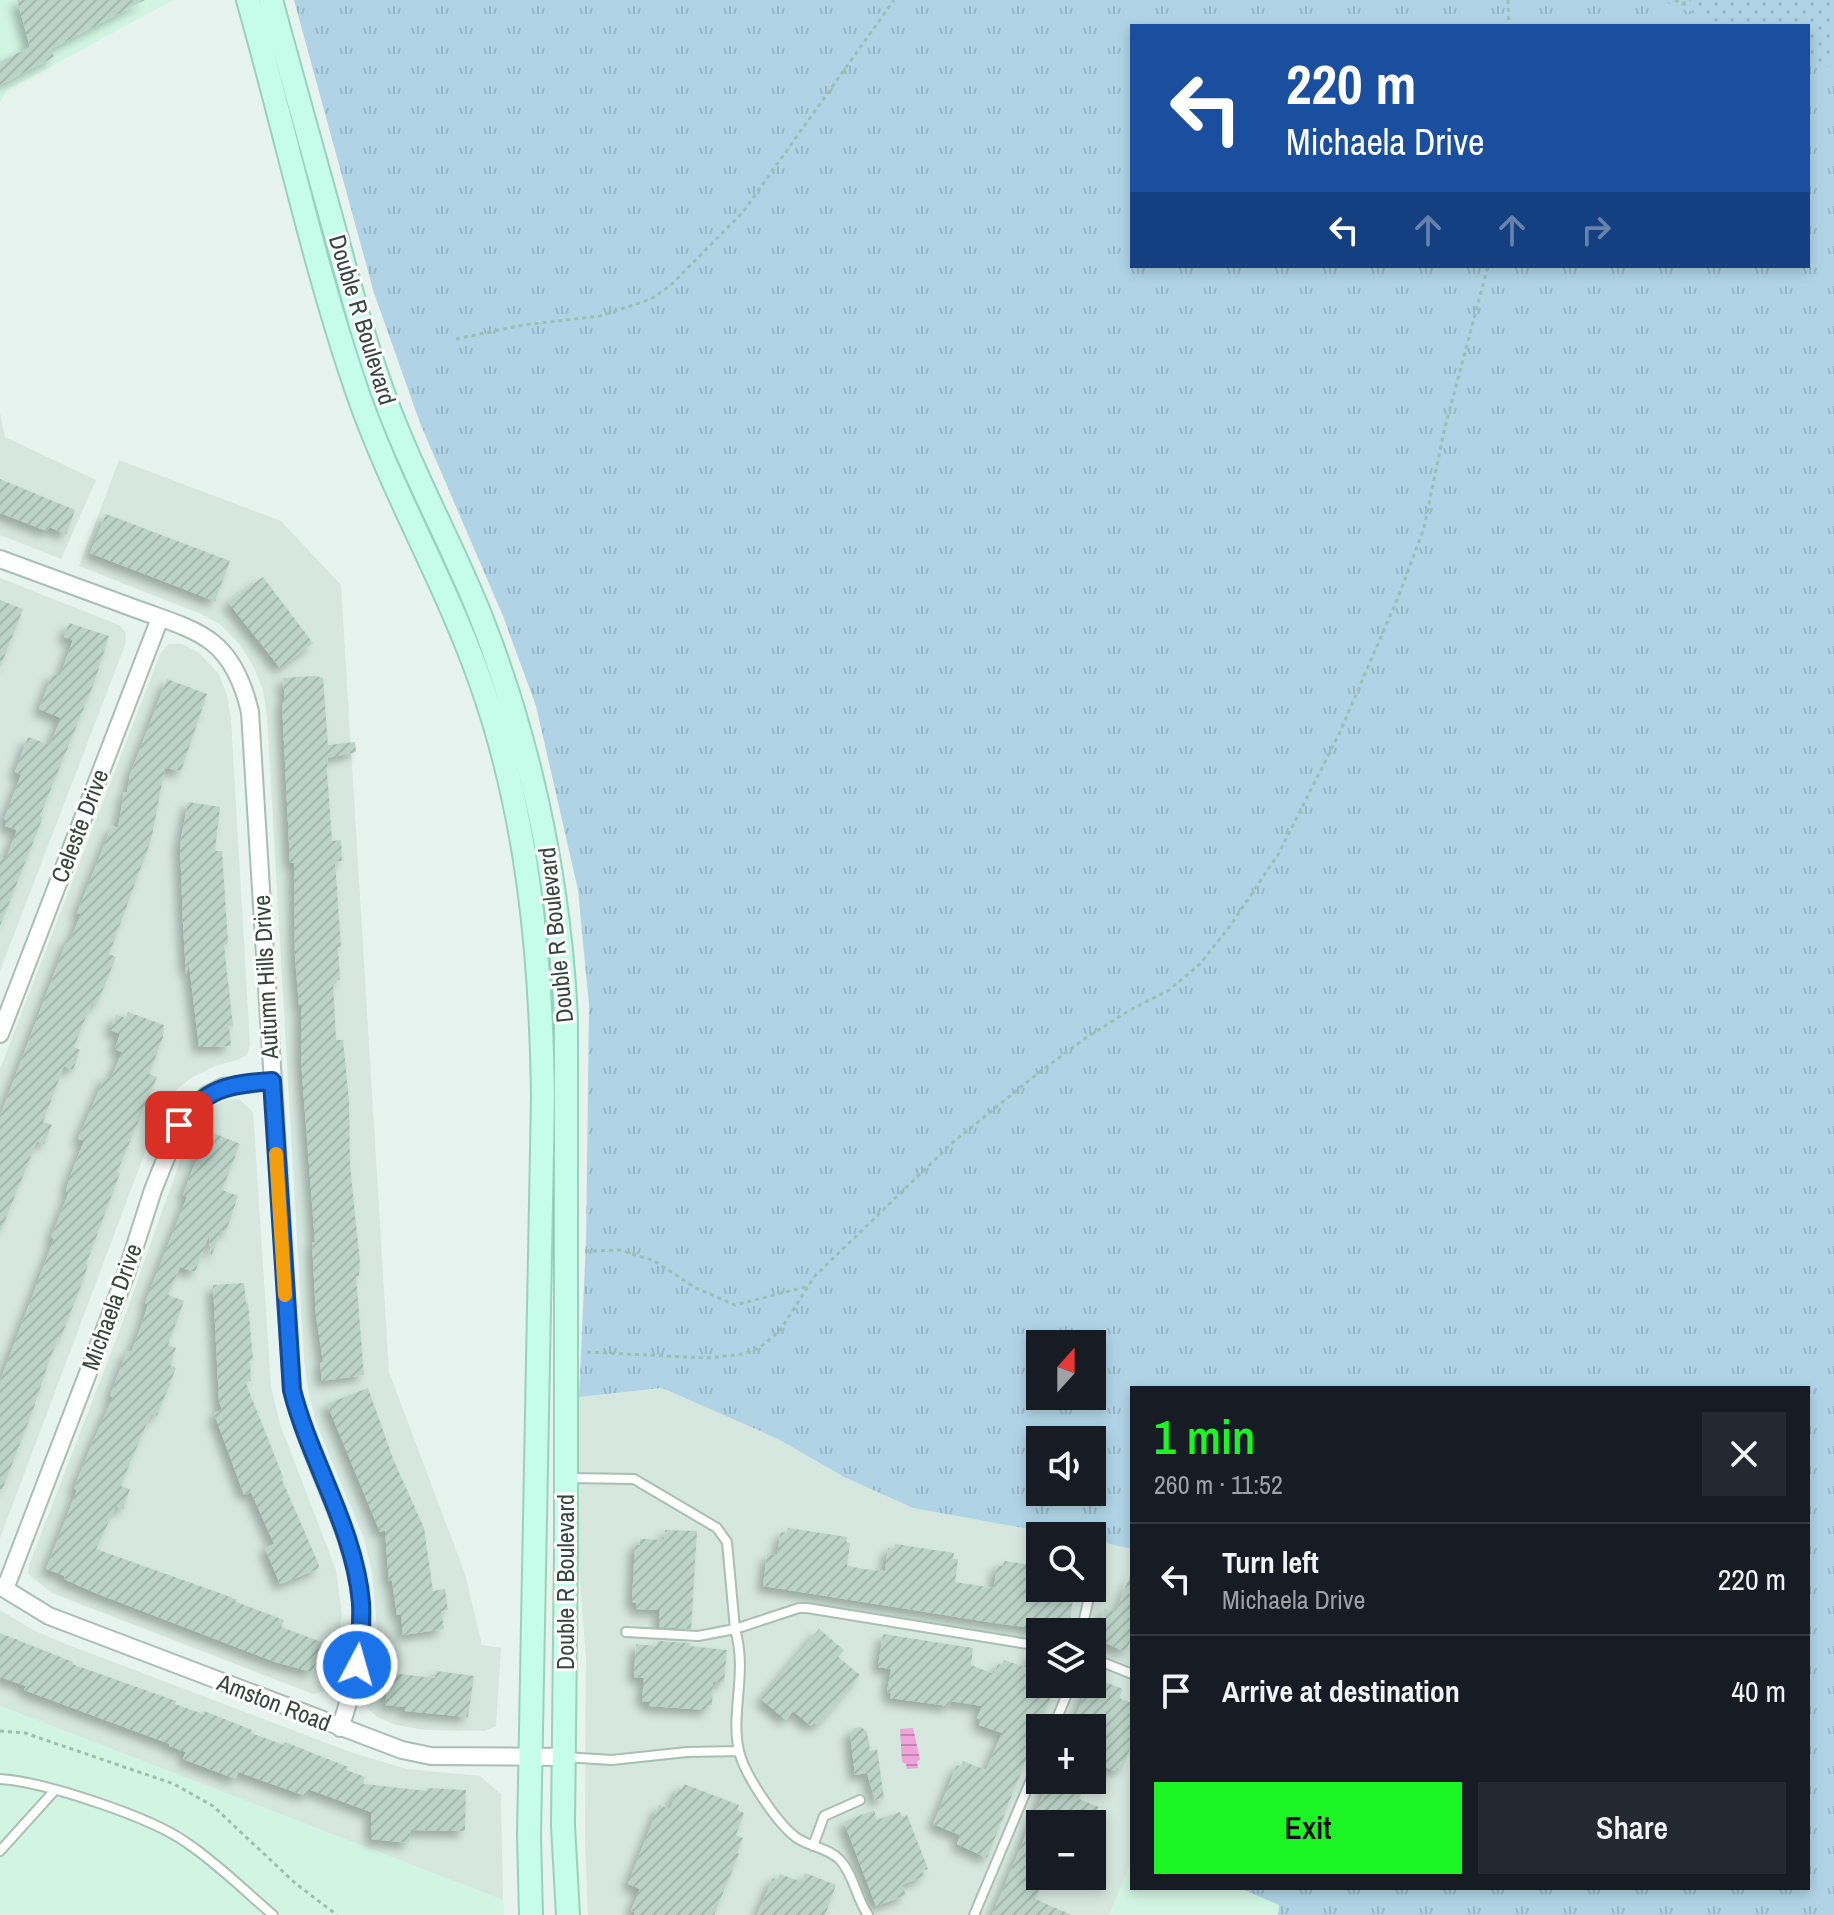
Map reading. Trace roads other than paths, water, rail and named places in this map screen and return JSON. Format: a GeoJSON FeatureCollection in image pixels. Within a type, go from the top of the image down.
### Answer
{"type":"FeatureCollection","features":[{"type":"Feature","properties":{"kind":"main road","name":"Double R Boulevard"},"geometry":{"type":"LineString","coordinates":[[248,0],[357,390],[387,468],[451,604],[481,683],[507,769],[525,855],[538,947],[543,1097],[530,1757],[531,1915]]}},
{"type":"Feature","properties":{"kind":"main road","name":"Double R Boulevard"},"geometry":{"type":"LineString","coordinates":[[271,0],[371,358],[394,424],[497,660],[532,773],[547,843],[560,931],[566,1017],[563,1826],[568,1915]]}},
{"type":"Feature","properties":{"kind":"street","name":"Autumn Hills Drive"},"geometry":{"type":"LineString","coordinates":[[0,559],[160,618],[212,642],[237,672],[246,692],[251,726],[292,1390],[299,1422],[355,1566],[361,1601],[357,1665],[340,1728]]}},
{"type":"Feature","properties":{"kind":"street","name":"Celeste Drive"},"geometry":{"type":"LineString","coordinates":[[0,1034],[160,618]]}},
{"type":"Feature","properties":{"kind":"street","name":"Michaela Drive"},"geometry":{"type":"LineString","coordinates":[[2,1588],[126,1274],[153,1190],[179,1125],[207,1095],[223,1087],[272,1081]]}},
{"type":"Feature","properties":{"kind":"street","name":"Amston Road"},"geometry":{"type":"LineString","coordinates":[[2,1588],[49,1616],[402,1750],[431,1756],[563,1757]]}},
{"type":"Feature","properties":{"kind":"lane"},"geometry":{"type":"LineString","coordinates":[[566,1478],[634,1479],[717,1528],[727,1542],[735,1629],[742,1663],[739,1751],[747,1770],[787,1830],[835,1855],[843,1863],[868,1915]]}},
{"type":"Feature","properties":{"kind":"lane"},"geometry":{"type":"LineString","coordinates":[[626,1632],[698,1636],[735,1629],[807,1608],[1026,1644]]}},
{"type":"Feature","properties":{"kind":"lane"},"geometry":{"type":"LineString","coordinates":[[1106,1664],[1130,1673]]}},
{"type":"Feature","properties":{"kind":"lane"},"geometry":{"type":"LineString","coordinates":[[563,1757],[612,1760],[687,1752],[739,1751]]}},
{"type":"Feature","properties":{"kind":"lane"},"geometry":{"type":"LineString","coordinates":[[0,1779],[55,1790],[153,1825],[185,1841],[273,1915]]}},
{"type":"Feature","properties":{"kind":"lane"},"geometry":{"type":"LineString","coordinates":[[0,1851],[55,1790]]}},
{"type":"Feature","properties":{"kind":"lane"},"geometry":{"type":"LineString","coordinates":[[974,1915],[1026,1791]]}},
{"type":"Feature","properties":{"kind":"lane"},"geometry":{"type":"LineString","coordinates":[[813,1846],[824,1816],[860,1800]]}}]}
